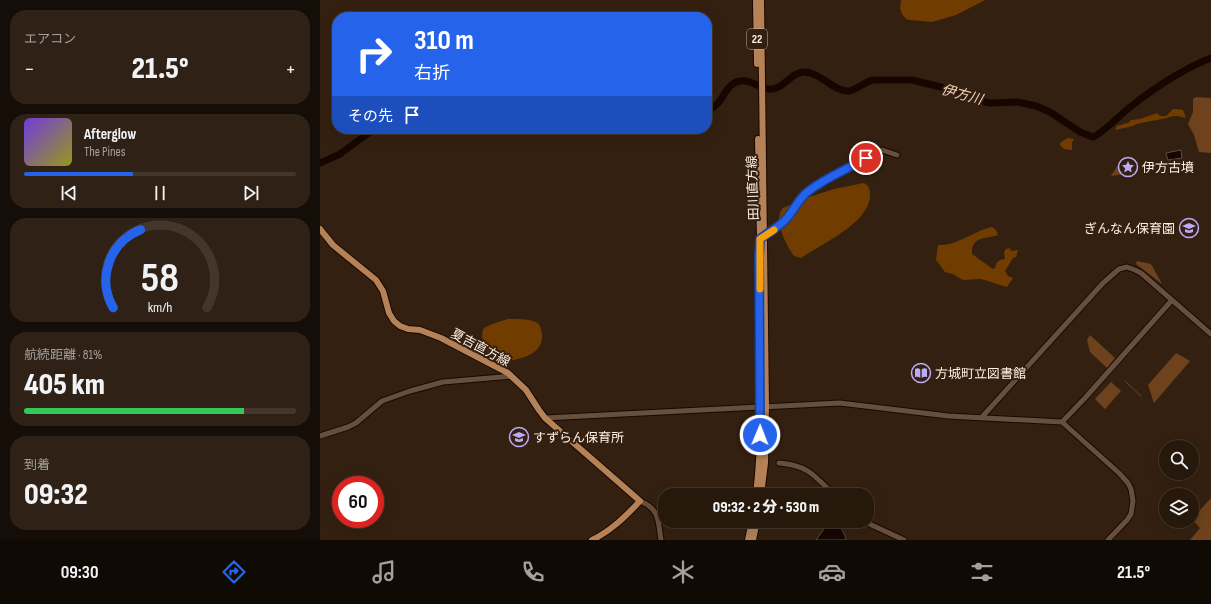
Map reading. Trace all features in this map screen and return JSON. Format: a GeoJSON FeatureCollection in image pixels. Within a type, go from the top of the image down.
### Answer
{"type":"FeatureCollection","features":[{"type":"Feature","properties":{"kind":"main road","name":"田川直方線"},"geometry":{"type":"LineString","coordinates":[[756,0],[763,237],[759,256],[765,463],[763,488]]}},
{"type":"Feature","properties":{"kind":"main road","name":"田川直方線"},"geometry":{"type":"LineString","coordinates":[[759,78],[761,0]]}},
{"type":"Feature","properties":{"kind":"main road","name":"夏吉直方線"},"geometry":{"type":"LineString","coordinates":[[320,229],[333,244],[376,280],[383,292],[389,313],[394,321],[400,326],[408,329],[420,330],[441,338],[508,373],[526,390],[538,410],[545,418],[640,501]]}},
{"type":"Feature","properties":{"kind":"main road","name":"田川直方線"},"geometry":{"type":"LineString","coordinates":[[757,488],[763,406]]}},
{"type":"Feature","properties":{"kind":"main road"},"geometry":{"type":"LineString","coordinates":[[592,540],[604,534],[626,516],[640,501]]}},
{"type":"Feature","properties":{"kind":"main road"},"geometry":{"type":"LineString","coordinates":[[748,540],[751,528]]}},
{"type":"Feature","properties":{"kind":"main road"},"geometry":{"type":"LineString","coordinates":[[753,540],[756,528]]}},
{"type":"Feature","properties":{"kind":"street"},"geometry":{"type":"LineString","coordinates":[[763,237],[781,225],[798,202],[810,190],[876,152],[882,150],[897,155]]}},
{"type":"Feature","properties":{"kind":"street"},"geometry":{"type":"LineString","coordinates":[[982,417],[1116,270],[1127,267],[1141,273],[1211,334]]}},
{"type":"Feature","properties":{"kind":"street"},"geometry":{"type":"LineString","coordinates":[[1062,422],[1172,300]]}},
{"type":"Feature","properties":{"kind":"street"},"geometry":{"type":"LineString","coordinates":[[320,436],[356,423],[382,401],[410,391],[443,382],[512,376]]}},
{"type":"Feature","properties":{"kind":"street"},"geometry":{"type":"LineString","coordinates":[[545,418],[840,403],[948,416],[1062,422],[1119,473],[1131,489],[1133,502],[1130,514],[1127,520],[1108,540]]}},
{"type":"Feature","properties":{"kind":"street"},"geometry":{"type":"LineString","coordinates":[[779,463],[803,467],[812,473],[827,488]]}},
{"type":"Feature","properties":{"kind":"street"},"geometry":{"type":"LineString","coordinates":[[640,501],[649,505],[656,514],[661,540]]}},
{"type":"Feature","properties":{"kind":"street"},"geometry":{"type":"LineString","coordinates":[[874,526],[904,540]]}},
{"type":"Feature","properties":{"kind":"shaded area"},"geometry":{"type":"Polygon","coordinates":[[[901,0],[985,0],[956,15],[932,22],[906,19],[900,8],[901,0]]]}},
{"type":"Feature","properties":{"kind":"shaded area"},"geometry":{"type":"Polygon","coordinates":[[[1196,97],[1211,98],[1211,153],[1199,152],[1194,135],[1188,124],[1193,112],[1193,99],[1196,97]]]}},
{"type":"Feature","properties":{"kind":"shaded area"},"geometry":{"type":"Polygon","coordinates":[[[1173,109],[1183,110],[1186,118],[1172,116],[1115,130],[1117,126],[1128,123],[1131,120],[1140,119],[1157,113],[1160,116],[1166,116],[1173,109]]]}},
{"type":"Feature","properties":{"kind":"shaded area"},"geometry":{"type":"Polygon","coordinates":[[[1068,138],[1074,139],[1072,143],[1072,150],[1064,149],[1060,145],[1061,142],[1068,138]]]}},
{"type":"Feature","properties":{"kind":"shaded area"},"geometry":{"type":"Polygon","coordinates":[[[1181,150],[1182,158],[1168,160],[1166,153],[1181,150]]]}},
{"type":"Feature","properties":{"kind":"shaded area"},"geometry":{"type":"Polygon","coordinates":[[[1130,157],[1137,165],[1137,172],[1111,176],[1118,165],[1130,157]]]}},
{"type":"Feature","properties":{"kind":"shaded area"},"geometry":{"type":"Polygon","coordinates":[[[864,183],[869,188],[870,195],[868,205],[862,215],[843,232],[801,258],[794,256],[788,246],[780,225],[780,213],[783,208],[806,198],[834,189],[864,183]]]}},
{"type":"Feature","properties":{"kind":"shaded area"},"geometry":{"type":"Polygon","coordinates":[[[992,227],[996,230],[998,235],[977,241],[972,248],[972,254],[993,269],[998,261],[1005,259],[1004,252],[1006,249],[1010,248],[1011,251],[1018,250],[1016,257],[1013,258],[1005,271],[1008,276],[1013,278],[1007,287],[981,279],[963,280],[953,274],[945,272],[936,260],[938,245],[945,245],[959,241],[992,227]]]}},
{"type":"Feature","properties":{"kind":"shaded area"},"geometry":{"type":"Polygon","coordinates":[[[1137,261],[1151,264],[1162,284],[1136,264],[1137,261]]]}},
{"type":"Feature","properties":{"kind":"shaded area"},"geometry":{"type":"Polygon","coordinates":[[[508,319],[528,320],[539,324],[542,337],[541,342],[539,347],[531,355],[514,360],[502,361],[489,353],[483,339],[482,332],[484,328],[508,319]]]}},
{"type":"Feature","properties":{"kind":"shaded area"},"geometry":{"type":"Polygon","coordinates":[[[1090,335],[1115,358],[1107,368],[1090,352],[1087,340],[1090,335]]]}},
{"type":"Feature","properties":{"kind":"shaded area"},"geometry":{"type":"Polygon","coordinates":[[[1176,353],[1190,361],[1154,403],[1148,385],[1176,353]]]}},
{"type":"Feature","properties":{"kind":"shaded area"},"geometry":{"type":"Polygon","coordinates":[[[1111,382],[1121,391],[1105,409],[1095,399],[1111,382]]]}},
{"type":"Feature","properties":{"kind":"shaded area"},"geometry":{"type":"Polygon","coordinates":[[[1211,498],[1211,540],[1190,540],[1200,528],[1199,511],[1211,498]]]}},
{"type":"Feature","properties":{"kind":"shaded area"},"geometry":{"type":"Polygon","coordinates":[[[824,528],[841,528],[846,540],[816,540],[824,528]]]}},
{"type":"Feature","properties":{"kind":"waterway","name":"伊方川"},"geometry":{"type":"LineString","coordinates":[[712,108],[717,104],[730,86],[734,83],[748,81],[765,88],[774,89],[795,75],[804,72],[816,75],[837,88],[848,91],[873,80],[912,80],[941,87],[980,101],[990,103],[1018,102],[1036,106],[1050,112],[1080,132],[1093,137],[1102,132],[1148,93],[1178,74],[1211,58]]}},
{"type":"Feature","properties":{"kind":"waterway","name":"伊方川"},"geometry":{"type":"LineString","coordinates":[[320,163],[340,154],[367,134]]}},
{"type":"Feature","properties":{"kind":"waterway"},"geometry":{"type":"LineString","coordinates":[[1125,381],[1141,396]]}},
{"type":"Feature","properties":{"kind":"slow traffic"},"geometry":{"type":"LineString","coordinates":[[760,289],[760,239],[774,230]]}},
{"type":"Feature","properties":{"kind":"place","name":"伊方古墳"},"geometry":{"type":"Point","coordinates":[1128,167]}},
{"type":"Feature","properties":{"kind":"place","name":"ぎんなん保育園"},"geometry":{"type":"Point","coordinates":[1189,228]}},
{"type":"Feature","properties":{"kind":"place","name":"方城町立図書館"},"geometry":{"type":"Point","coordinates":[921,373]}},
{"type":"Feature","properties":{"kind":"place","name":"すずらん保育所"},"geometry":{"type":"Point","coordinates":[519,437]}},
{"type":"Feature","properties":{"kind":"route"},"geometry":{"type":"LineString","coordinates":[[760,435],[760,239],[781,225],[802,197],[810,190],[866,158]]}}]}
